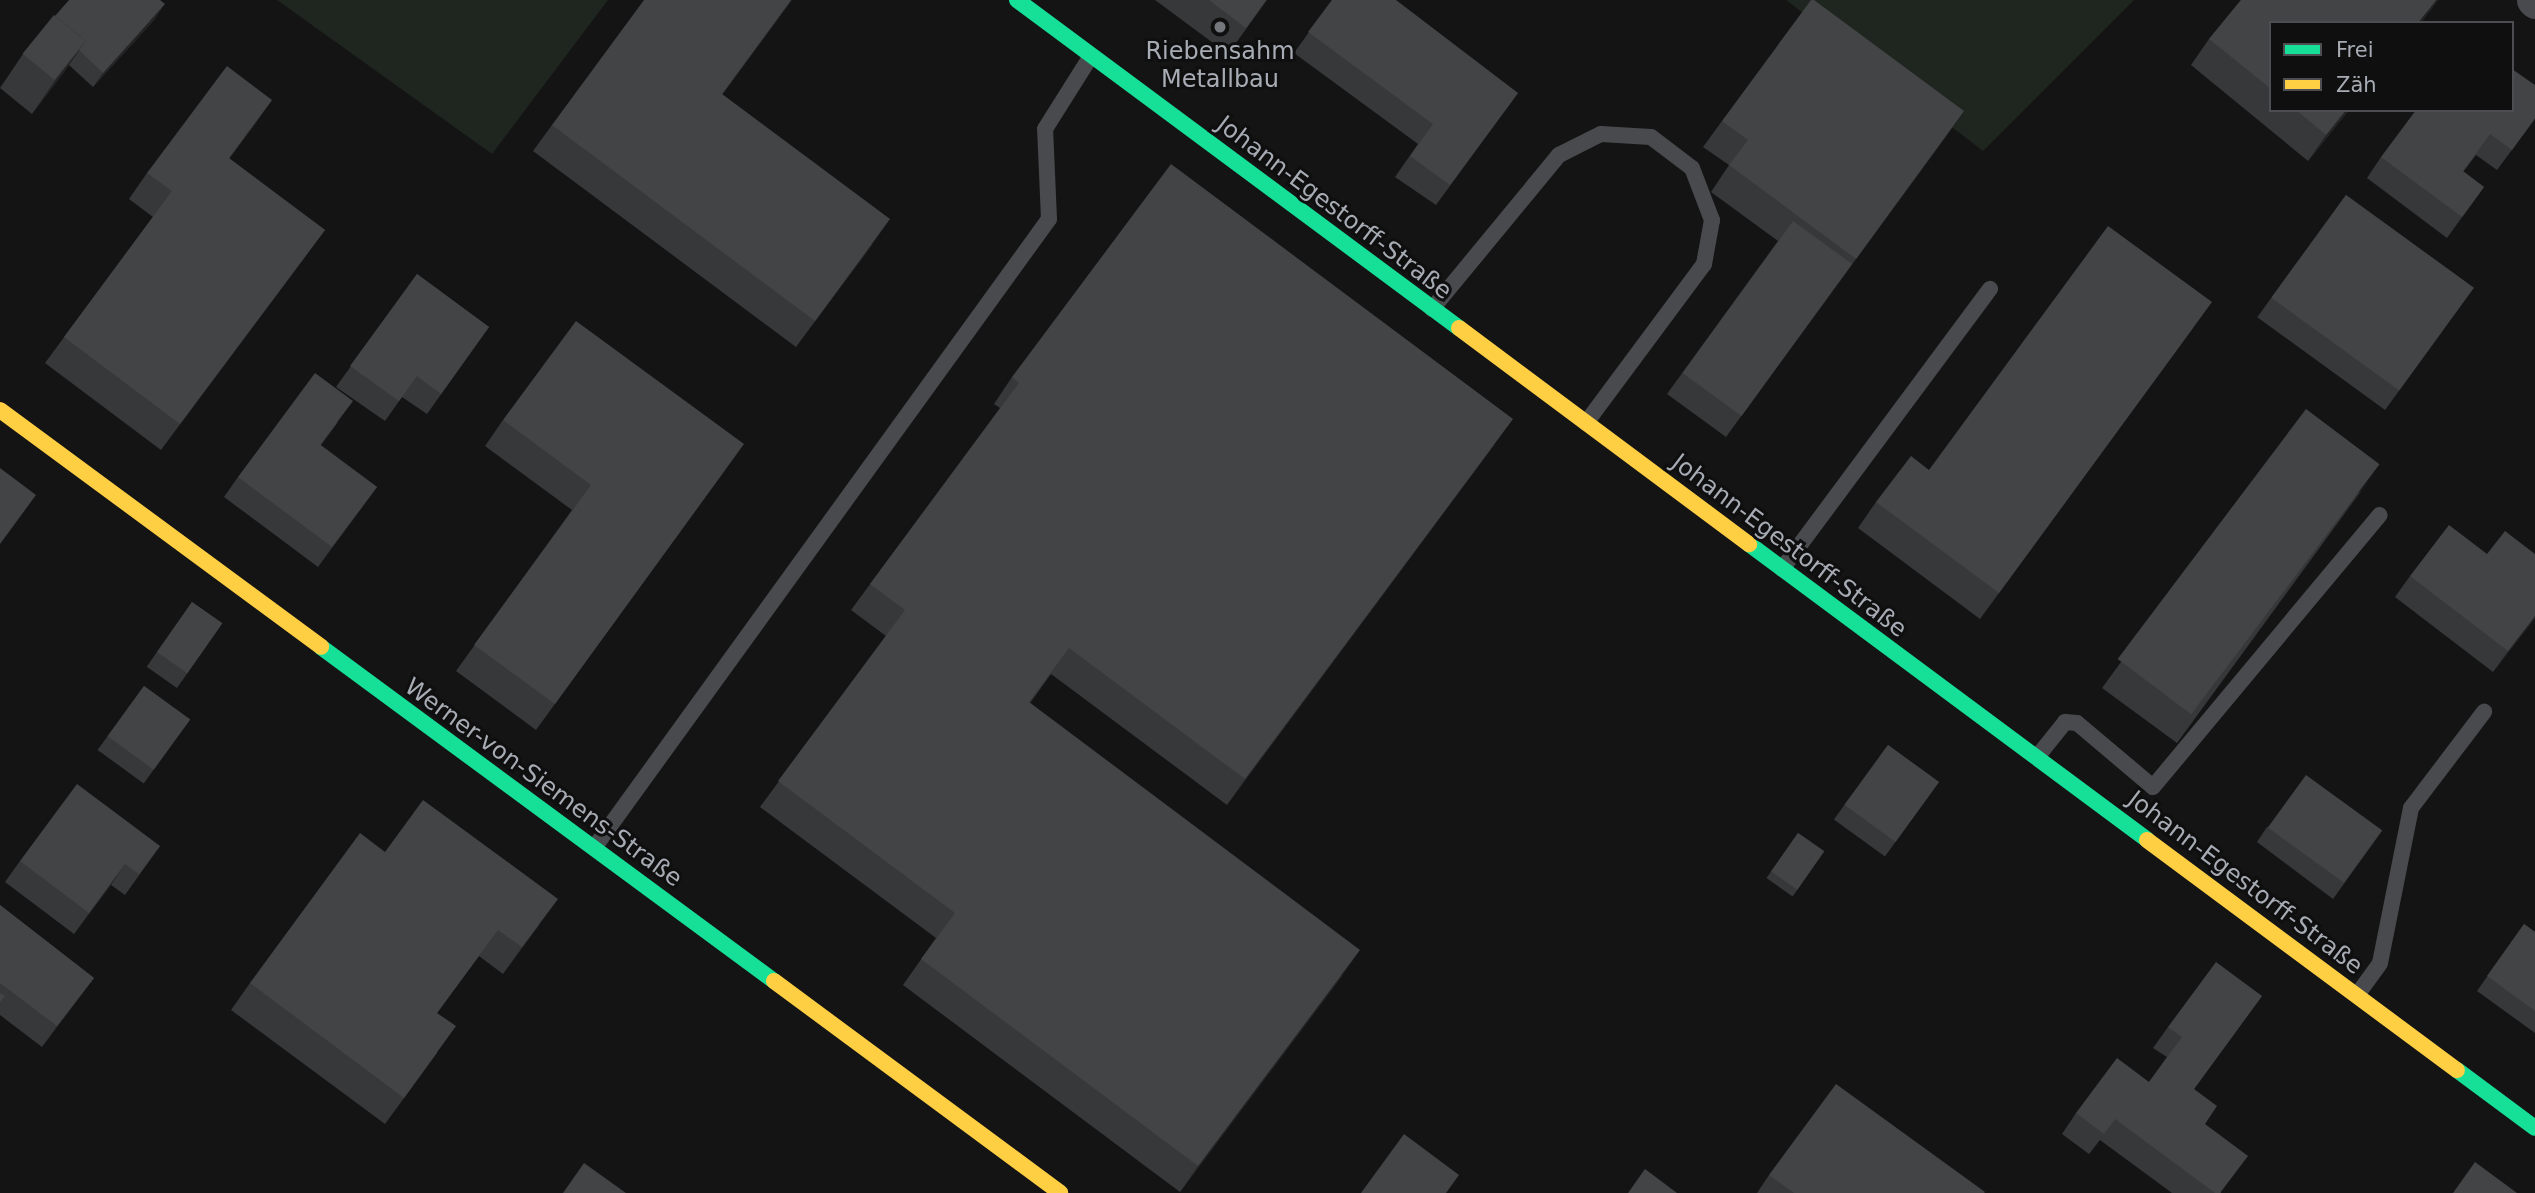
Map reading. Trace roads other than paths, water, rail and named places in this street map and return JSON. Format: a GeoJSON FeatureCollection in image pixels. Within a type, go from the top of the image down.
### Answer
{"type":"FeatureCollection","features":[{"type":"Feature","properties":{"kind":"street","name":"Johann-Egestorff-Straße"},"geometry":{"type":"LineString","coordinates":[[1017,0],[2535,1128]]}},
{"type":"Feature","properties":{"kind":"street","name":"Werner-von-Siemens-Straße"},"geometry":{"type":"LineString","coordinates":[[0,410],[1060,1193]]}},
{"type":"Feature","properties":{"kind":"lane"},"geometry":{"type":"LineString","coordinates":[[594,848],[1049,219],[1045,129],[1091,56]]}},
{"type":"Feature","properties":{"kind":"lane"},"geometry":{"type":"LineString","coordinates":[[1432,309],[1559,155],[1601,134],[1651,137],[1692,168],[1712,220],[1704,264],[1586,423]]}},
{"type":"Feature","properties":{"kind":"lane"},"geometry":{"type":"LineString","coordinates":[[1782,569],[1990,289]]}},
{"type":"Feature","properties":{"kind":"lane"},"geometry":{"type":"LineString","coordinates":[[2037,757],[2065,722],[2077,723],[2153,787],[2380,515]]}},
{"type":"Feature","properties":{"kind":"lane"},"geometry":{"type":"LineString","coordinates":[[2357,995],[2380,962],[2411,808],[2484,712]]}},
{"type":"Feature","properties":{"kind":"place","name":"Riebensahm Metallbau"},"geometry":{"type":"Point","coordinates":[1220,27]}}]}
